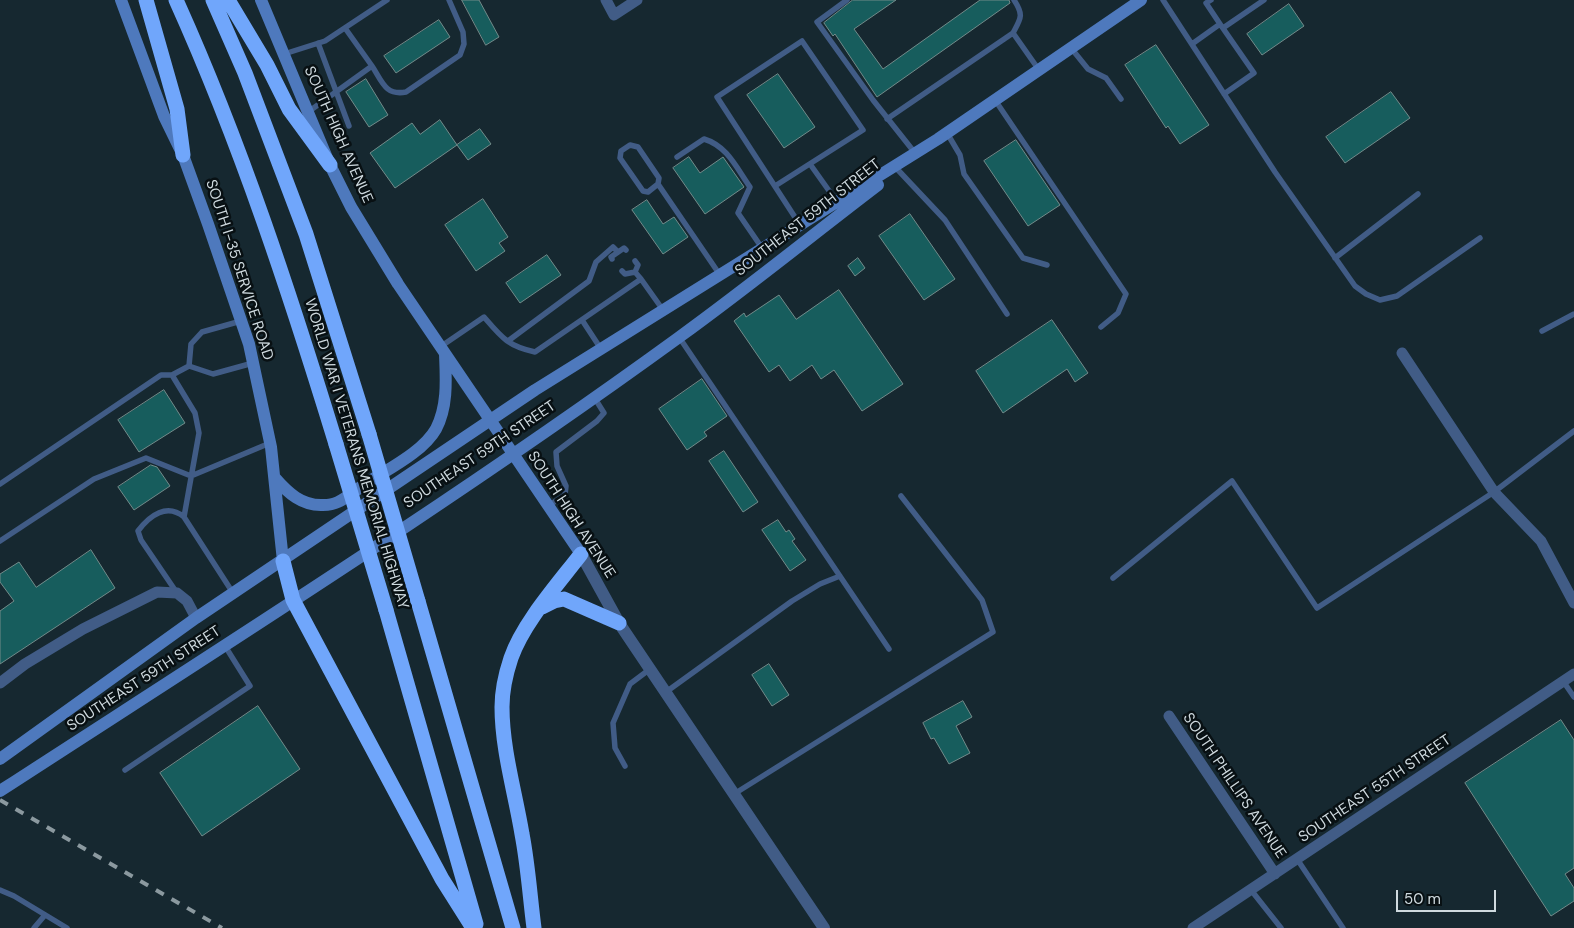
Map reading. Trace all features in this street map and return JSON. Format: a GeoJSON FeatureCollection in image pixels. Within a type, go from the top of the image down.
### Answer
{"type":"FeatureCollection","features":[{"type":"Feature","properties":{"kind":"highway"},"geometry":{"type":"LineString","coordinates":[[146,0],[177,109],[183,155]]}},
{"type":"Feature","properties":{"kind":"highway","name":"WORLD WAR I VETERANS MEMORIAL HIGHWAY"},"geometry":{"type":"LineString","coordinates":[[176,0],[245,168],[298,320],[386,610],[478,928]]}},
{"type":"Feature","properties":{"kind":"highway","name":"WORLD WAR I VETERANS MEMORIAL HIGHWAY"},"geometry":{"type":"LineString","coordinates":[[213,0],[245,73],[282,170],[328,303],[369,434],[513,928]]}},
{"type":"Feature","properties":{"kind":"highway"},"geometry":{"type":"LineString","coordinates":[[228,0],[267,65],[289,109],[330,165]]}},
{"type":"Feature","properties":{"kind":"highway"},"geometry":{"type":"LineString","coordinates":[[534,928],[523,835],[504,743],[502,706],[504,684],[512,656],[523,634],[581,554]]}},
{"type":"Feature","properties":{"kind":"highway"},"geometry":{"type":"LineString","coordinates":[[283,561],[293,600],[442,879],[473,928]]}},
{"type":"Feature","properties":{"kind":"highway"},"geometry":{"type":"LineString","coordinates":[[540,608],[554,601],[564,599],[619,623]]}},
{"type":"Feature","properties":{"kind":"main road","name":"SOUTH I-35 SERVICE ROAD"},"geometry":{"type":"LineString","coordinates":[[120,0],[164,116],[183,155],[241,320],[253,363],[270,443],[283,561]]}},
{"type":"Feature","properties":{"kind":"main road","name":"SOUTH HIGH AVENUE"},"geometry":{"type":"LineString","coordinates":[[261,0],[330,165],[351,207],[442,350],[581,554]]}},
{"type":"Feature","properties":{"kind":"main road","name":"SOUTHEAST 59TH STREET"},"geometry":{"type":"LineString","coordinates":[[0,759],[196,618],[535,390],[942,136],[1141,0]]}},
{"type":"Feature","properties":{"kind":"main road","name":"SOUTHEAST 59TH STREET"},"geometry":{"type":"LineString","coordinates":[[0,791],[225,646],[594,397],[679,337],[942,136]]}},
{"type":"Feature","properties":{"kind":"main road"},"geometry":{"type":"LineString","coordinates":[[275,478],[289,494],[304,502],[322,505],[337,503],[405,458],[423,444],[435,430],[441,417],[446,384],[442,350]]}},
{"type":"Feature","properties":{"kind":"street"},"geometry":{"type":"LineString","coordinates":[[606,0],[614,16],[637,0]]}},
{"type":"Feature","properties":{"kind":"street"},"geometry":{"type":"LineString","coordinates":[[1402,352],[1494,492],[1541,541],[1574,603]]}},
{"type":"Feature","properties":{"kind":"street","name":"SOUTH HIGH AVENUE"},"geometry":{"type":"LineString","coordinates":[[581,554],[619,623],[824,928]]}},
{"type":"Feature","properties":{"kind":"street"},"geometry":{"type":"LineString","coordinates":[[0,683],[25,664],[83,629],[157,592],[177,593],[187,601],[196,618]]}},
{"type":"Feature","properties":{"kind":"street","name":"SOUTHEAST 55TH STREET"},"geometry":{"type":"LineString","coordinates":[[1193,928],[1574,674]]}},
{"type":"Feature","properties":{"kind":"street","name":"SOUTH PHILLIPS AVENUE"},"geometry":{"type":"LineString","coordinates":[[1169,716],[1275,874]]}},
{"type":"Feature","properties":{"kind":"lane"},"geometry":{"type":"LineString","coordinates":[[284,54],[325,41],[388,0]]}},
{"type":"Feature","properties":{"kind":"lane"},"geometry":{"type":"LineString","coordinates":[[345,28],[389,91],[397,94],[406,92],[460,55],[464,44],[463,32],[449,0]]}},
{"type":"Feature","properties":{"kind":"lane"},"geometry":{"type":"LineString","coordinates":[[847,0],[817,22],[887,119],[915,153]]}},
{"type":"Feature","properties":{"kind":"lane"},"geometry":{"type":"LineString","coordinates":[[887,119],[1013,33],[1021,19],[1020,10],[1014,0]]}},
{"type":"Feature","properties":{"kind":"lane"},"geometry":{"type":"LineString","coordinates":[[1163,0],[1274,172],[1355,286],[1366,294],[1380,300],[1397,296],[1480,238]]}},
{"type":"Feature","properties":{"kind":"lane"},"geometry":{"type":"LineString","coordinates":[[1211,0],[1206,3],[1254,72],[1224,94]]}},
{"type":"Feature","properties":{"kind":"lane"},"geometry":{"type":"LineString","coordinates":[[1192,44],[1244,14],[1264,0]]}},
{"type":"Feature","properties":{"kind":"lane"},"geometry":{"type":"LineString","coordinates":[[1239,7],[1244,14]]}},
{"type":"Feature","properties":{"kind":"lane"},"geometry":{"type":"LineString","coordinates":[[1013,33],[1039,70]]}},
{"type":"Feature","properties":{"kind":"lane"},"geometry":{"type":"LineString","coordinates":[[775,186],[863,130],[802,41],[717,96],[800,225]]}},
{"type":"Feature","properties":{"kind":"lane"},"geometry":{"type":"LineString","coordinates":[[318,43],[349,126]]}},
{"type":"Feature","properties":{"kind":"lane"},"geometry":{"type":"LineString","coordinates":[[1071,48],[1088,69],[1106,78],[1122,99]]}},
{"type":"Feature","properties":{"kind":"lane"},"geometry":{"type":"LineString","coordinates":[[308,112],[372,66]]}},
{"type":"Feature","properties":{"kind":"lane"},"geometry":{"type":"LineString","coordinates":[[995,100],[1126,294],[1118,313],[1101,327]]}},
{"type":"Feature","properties":{"kind":"lane"},"geometry":{"type":"LineString","coordinates":[[942,136],[960,155],[964,174],[1023,258],[1047,265]]}},
{"type":"Feature","properties":{"kind":"lane"},"geometry":{"type":"LineString","coordinates":[[676,158],[704,139],[714,142],[723,148],[750,187],[738,213],[762,248]]}},
{"type":"Feature","properties":{"kind":"lane"},"geometry":{"type":"LineString","coordinates":[[658,184],[648,192],[643,191],[620,158],[621,151],[630,145],[638,147],[658,178],[658,184],[720,275]]}},
{"type":"Feature","properties":{"kind":"lane"},"geometry":{"type":"LineString","coordinates":[[810,164],[837,202]]}},
{"type":"Feature","properties":{"kind":"lane"},"geometry":{"type":"LineString","coordinates":[[898,170],[944,220],[1007,314]]}},
{"type":"Feature","properties":{"kind":"lane"},"geometry":{"type":"LineString","coordinates":[[1335,258],[1418,194]]}},
{"type":"Feature","properties":{"kind":"lane"},"geometry":{"type":"LineString","coordinates":[[508,341],[567,302],[574,292],[589,281],[596,262],[613,247],[617,252]]}},
{"type":"Feature","properties":{"kind":"lane"},"geometry":{"type":"LineString","coordinates":[[612,259],[611,257],[617,252],[624,248],[626,250]]}},
{"type":"Feature","properties":{"kind":"lane"},"geometry":{"type":"LineString","coordinates":[[635,261],[638,265],[635,272]]}},
{"type":"Feature","properties":{"kind":"lane"},"geometry":{"type":"LineString","coordinates":[[622,271],[625,274],[635,272]]}},
{"type":"Feature","properties":{"kind":"lane"},"geometry":{"type":"LineString","coordinates":[[635,272],[663,310]]}},
{"type":"Feature","properties":{"kind":"lane"},"geometry":{"type":"LineString","coordinates":[[442,350],[484,318],[516,348],[535,352],[546,341],[641,279]]}},
{"type":"Feature","properties":{"kind":"lane"},"geometry":{"type":"LineString","coordinates":[[574,292],[579,298]]}},
{"type":"Feature","properties":{"kind":"lane"},"geometry":{"type":"LineString","coordinates":[[1542,332],[1574,314]]}},
{"type":"Feature","properties":{"kind":"lane"},"geometry":{"type":"LineString","coordinates":[[580,319],[601,349]]}},
{"type":"Feature","properties":{"kind":"lane"},"geometry":{"type":"LineString","coordinates":[[189,366],[191,344],[202,332],[241,320]]}},
{"type":"Feature","properties":{"kind":"lane"},"geometry":{"type":"LineString","coordinates":[[679,337],[889,649]]}},
{"type":"Feature","properties":{"kind":"lane"},"geometry":{"type":"LineString","coordinates":[[0,484],[161,375],[172,375],[189,366],[212,374],[253,363]]}},
{"type":"Feature","properties":{"kind":"lane"},"geometry":{"type":"LineString","coordinates":[[172,375],[195,413],[199,433],[184,517]]}},
{"type":"Feature","properties":{"kind":"lane"},"geometry":{"type":"LineString","coordinates":[[548,506],[564,495],[566,486],[557,466],[556,452],[598,421],[604,413],[594,397]]}},
{"type":"Feature","properties":{"kind":"lane"},"geometry":{"type":"LineString","coordinates":[[1114,578],[1232,481],[1317,608],[1494,492],[1574,431]]}},
{"type":"Feature","properties":{"kind":"lane"},"geometry":{"type":"LineString","coordinates":[[0,540],[94,479],[146,458],[191,476],[270,443]]}},
{"type":"Feature","properties":{"kind":"lane"},"geometry":{"type":"LineString","coordinates":[[734,794],[994,632],[982,600],[901,496]]}},
{"type":"Feature","properties":{"kind":"lane"},"geometry":{"type":"LineString","coordinates":[[177,593],[140,540],[138,531],[144,523],[165,510],[177,511],[184,517],[233,593]]}},
{"type":"Feature","properties":{"kind":"lane"},"geometry":{"type":"LineString","coordinates":[[666,692],[792,601],[820,584],[840,576]]}},
{"type":"Feature","properties":{"kind":"lane"},"geometry":{"type":"LineString","coordinates":[[125,770],[250,686],[225,646]]}},
{"type":"Feature","properties":{"kind":"lane"},"geometry":{"type":"LineString","coordinates":[[625,766],[616,748],[613,723],[630,684],[650,668]]}},
{"type":"Feature","properties":{"kind":"lane"},"geometry":{"type":"LineString","coordinates":[[1563,681],[1574,697]]}},
{"type":"Feature","properties":{"kind":"lane"},"geometry":{"type":"LineString","coordinates":[[1297,859],[1343,928]]}},
{"type":"Feature","properties":{"kind":"lane"},"geometry":{"type":"LineString","coordinates":[[0,890],[67,928]]}},
{"type":"Feature","properties":{"kind":"lane"},"geometry":{"type":"LineString","coordinates":[[1251,890],[1281,928]]}},
{"type":"Feature","properties":{"kind":"lane"},"geometry":{"type":"LineString","coordinates":[[34,928],[45,915]]}},
{"type":"Feature","properties":{"kind":"building"},"geometry":{"type":"Polygon","coordinates":[[[462,0],[479,0],[499,37],[486,45],[462,0]]]}},
{"type":"Feature","properties":{"kind":"building"},"geometry":{"type":"Polygon","coordinates":[[[853,0],[896,0],[854,29],[883,69],[980,0],[1009,0],[1010,3],[877,97],[835,34],[833,36],[824,23],[853,0]]]}},
{"type":"Feature","properties":{"kind":"building"},"geometry":{"type":"Polygon","coordinates":[[[1289,4],[1304,26],[1262,55],[1247,34],[1289,4]]]}},
{"type":"Feature","properties":{"kind":"building"},"geometry":{"type":"Polygon","coordinates":[[[439,20],[450,37],[396,73],[384,56],[439,20]]]}},
{"type":"Feature","properties":{"kind":"building"},"geometry":{"type":"Polygon","coordinates":[[[1156,45],[1209,125],[1180,144],[1168,126],[1166,128],[1125,65],[1156,45]]]}},
{"type":"Feature","properties":{"kind":"building"},"geometry":{"type":"Polygon","coordinates":[[[778,74],[815,127],[784,148],[747,95],[778,74]]]}},
{"type":"Feature","properties":{"kind":"building"},"geometry":{"type":"Polygon","coordinates":[[[366,79],[388,115],[369,127],[346,92],[366,79]]]}},
{"type":"Feature","properties":{"kind":"building"},"geometry":{"type":"Polygon","coordinates":[[[1391,92],[1410,118],[1345,163],[1326,137],[1391,92]]]}},
{"type":"Feature","properties":{"kind":"building"},"geometry":{"type":"Polygon","coordinates":[[[440,120],[457,145],[395,188],[370,153],[412,123],[420,134],[440,120]]]}},
{"type":"Feature","properties":{"kind":"building"},"geometry":{"type":"Polygon","coordinates":[[[480,129],[491,144],[468,160],[457,145],[480,129]]]}},
{"type":"Feature","properties":{"kind":"building"},"geometry":{"type":"Polygon","coordinates":[[[1016,140],[1060,205],[1028,226],[984,161],[1016,140]]]}},
{"type":"Feature","properties":{"kind":"building"},"geometry":{"type":"Polygon","coordinates":[[[689,157],[700,173],[723,157],[744,187],[705,214],[673,168],[689,157]]]}},
{"type":"Feature","properties":{"kind":"building"},"geometry":{"type":"Polygon","coordinates":[[[483,199],[508,237],[499,243],[505,251],[476,271],[445,225],[483,199]]]}},
{"type":"Feature","properties":{"kind":"building"},"geometry":{"type":"Polygon","coordinates":[[[647,200],[663,224],[674,217],[688,237],[663,254],[632,210],[647,200]]]}},
{"type":"Feature","properties":{"kind":"building"},"geometry":{"type":"Polygon","coordinates":[[[910,214],[955,279],[924,300],[879,236],[910,214]]]}},
{"type":"Feature","properties":{"kind":"building"},"geometry":{"type":"Polygon","coordinates":[[[547,255],[561,275],[520,303],[506,283],[547,255]]]}},
{"type":"Feature","properties":{"kind":"building"},"geometry":{"type":"Polygon","coordinates":[[[858,258],[865,268],[855,276],[848,266],[858,258]]]}},
{"type":"Feature","properties":{"kind":"building"},"geometry":{"type":"Polygon","coordinates":[[[839,290],[903,384],[862,411],[834,370],[821,379],[812,365],[790,381],[779,365],[769,372],[734,321],[744,313],[746,317],[779,295],[796,319],[839,290]]]}},
{"type":"Feature","properties":{"kind":"building"},"geometry":{"type":"Polygon","coordinates":[[[1052,320],[1088,373],[1075,382],[1067,369],[1003,413],[976,371],[1052,320]]]}},
{"type":"Feature","properties":{"kind":"building"},"geometry":{"type":"Polygon","coordinates":[[[702,379],[727,416],[704,432],[707,436],[687,450],[659,409],[702,379]]]}},
{"type":"Feature","properties":{"kind":"building"},"geometry":{"type":"Polygon","coordinates":[[[164,390],[185,423],[139,452],[118,420],[164,390]]]}},
{"type":"Feature","properties":{"kind":"building"},"geometry":{"type":"Polygon","coordinates":[[[724,451],[758,502],[743,512],[709,461],[724,451]]]}},
{"type":"Feature","properties":{"kind":"building"},"geometry":{"type":"Polygon","coordinates":[[[151,465],[157,467],[170,486],[134,510],[118,487],[151,465]]]}},
{"type":"Feature","properties":{"kind":"building"},"geometry":{"type":"Polygon","coordinates":[[[778,520],[786,532],[789,530],[795,539],[792,541],[806,560],[790,571],[762,530],[778,520]]]}},
{"type":"Feature","properties":{"kind":"building"},"geometry":{"type":"Polygon","coordinates":[[[91,550],[115,588],[0,664],[0,611],[14,601],[0,582],[0,574],[19,562],[36,587],[91,550]]]}},
{"type":"Feature","properties":{"kind":"building"},"geometry":{"type":"Polygon","coordinates":[[[769,664],[789,695],[772,706],[752,675],[769,664]]]}},
{"type":"Feature","properties":{"kind":"building"},"geometry":{"type":"Polygon","coordinates":[[[963,701],[972,717],[956,726],[970,753],[949,764],[934,738],[931,739],[923,723],[963,701]]]}},
{"type":"Feature","properties":{"kind":"building"},"geometry":{"type":"Polygon","coordinates":[[[258,706],[300,769],[202,836],[160,773],[258,706]]]}},
{"type":"Feature","properties":{"kind":"building"},"geometry":{"type":"Polygon","coordinates":[[[1561,720],[1574,740],[1574,868],[1565,874],[1574,888],[1574,901],[1551,916],[1465,783],[1561,720]]]}},
{"type":"Feature","properties":{"kind":"railway"},"geometry":{"type":"LineString","coordinates":[[0,800],[222,928]]}}]}
